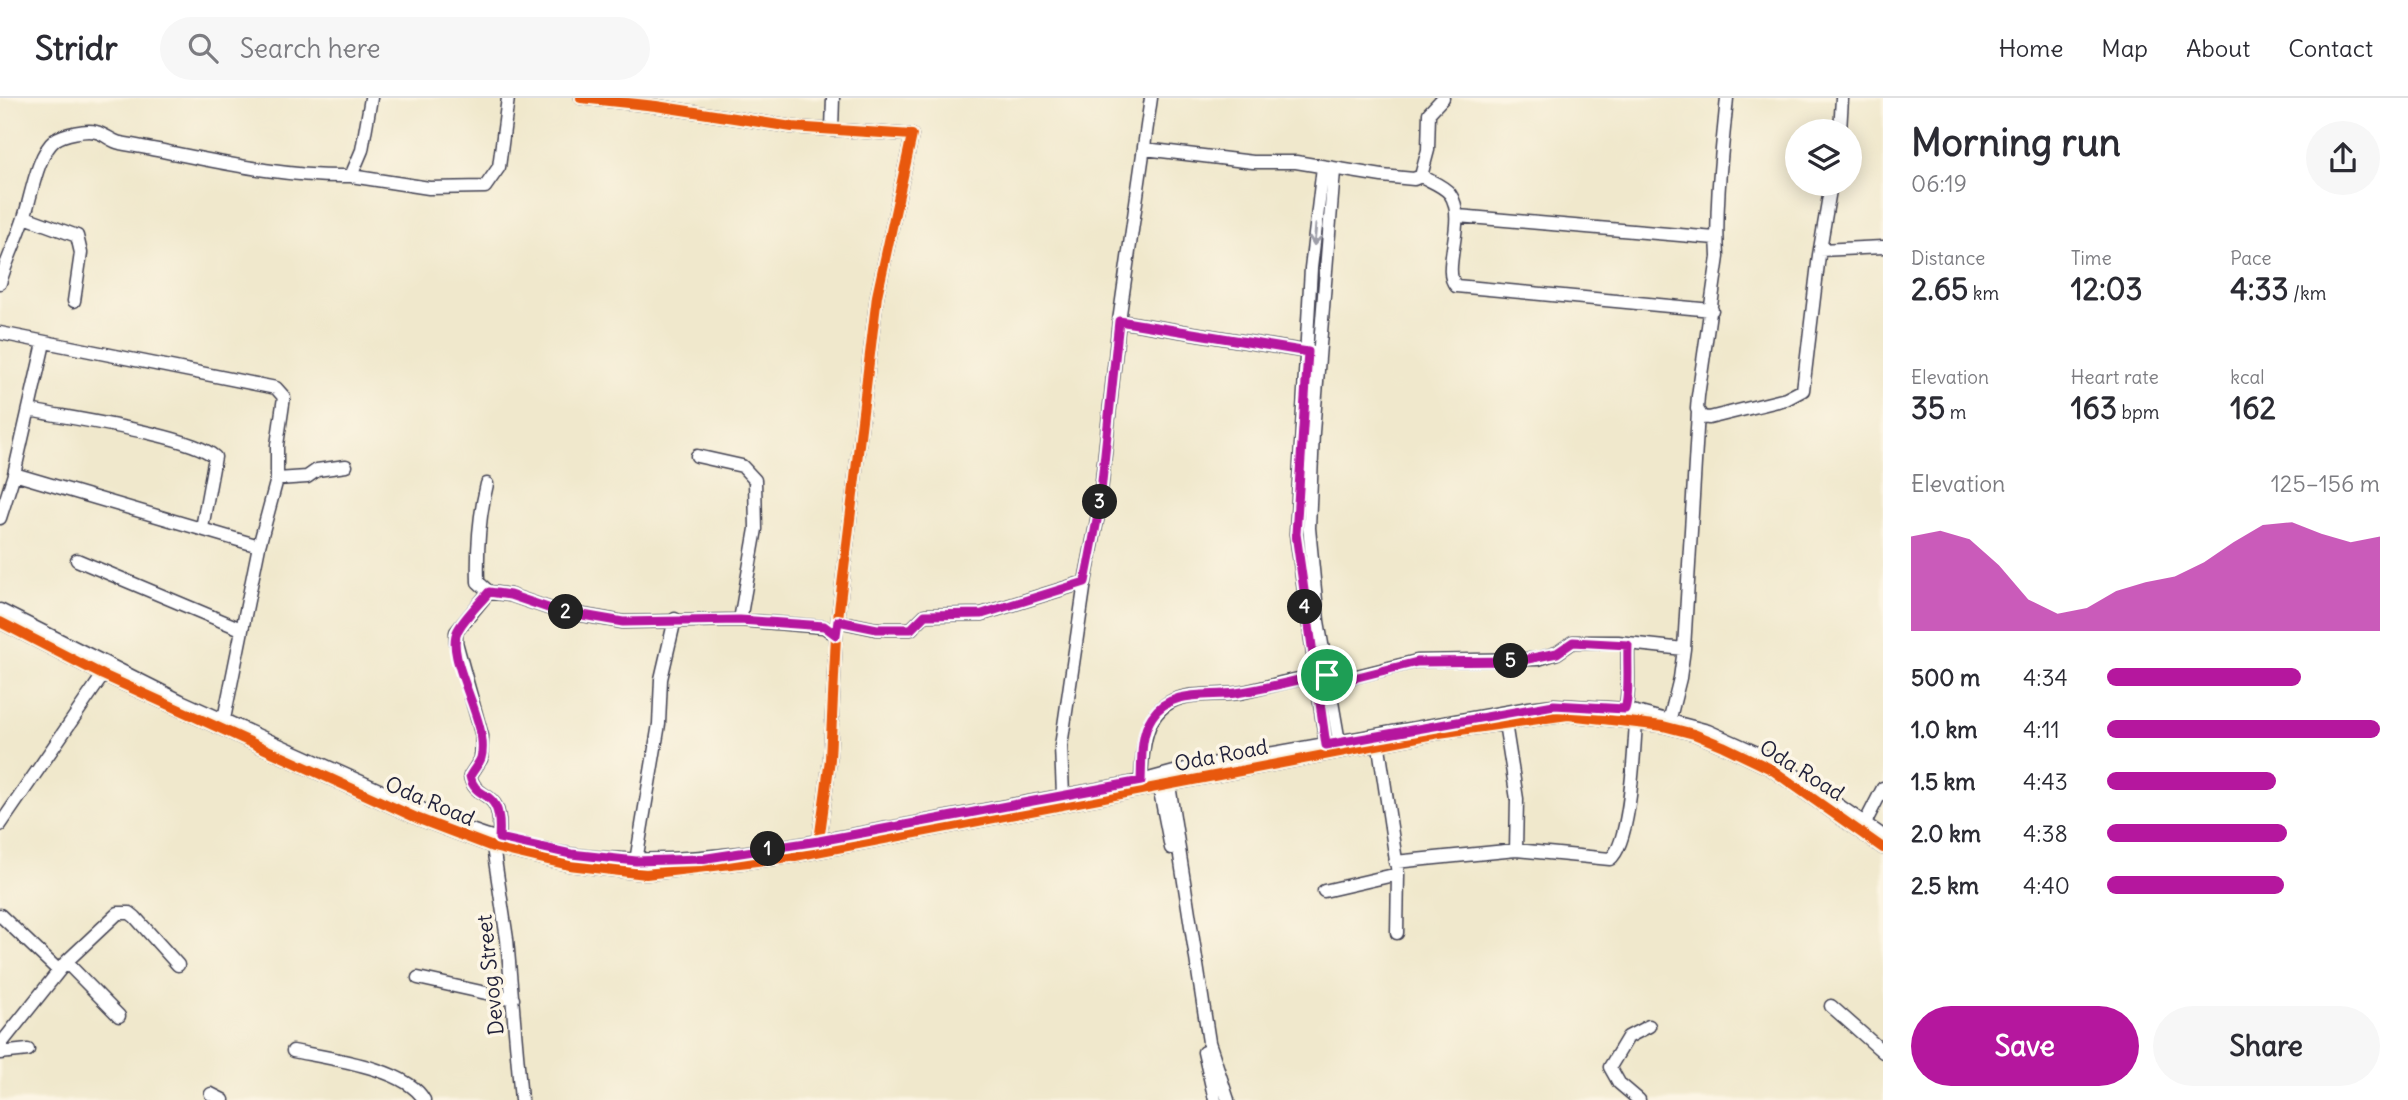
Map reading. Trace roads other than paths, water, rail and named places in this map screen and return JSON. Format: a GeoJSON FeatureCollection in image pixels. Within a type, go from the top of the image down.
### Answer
{"type":"FeatureCollection","features":[{"type":"Feature","properties":{"kind":"street"},"geometry":{"type":"LineString","coordinates":[[351,176],[362,150],[371,98]]}},
{"type":"Feature","properties":{"kind":"street"},"geometry":{"type":"LineString","coordinates":[[0,283],[25,217],[30,190],[53,141],[63,136],[96,132],[118,143],[213,163],[323,177],[351,176],[429,188],[485,187],[499,167],[508,98]]}},
{"type":"Feature","properties":{"kind":"street"},"geometry":{"type":"LineString","coordinates":[[581,98],[656,102],[792,127],[912,135],[877,296],[836,635],[830,760],[819,841]]}},
{"type":"Feature","properties":{"kind":"street"},"geometry":{"type":"LineString","coordinates":[[832,130],[833,98]]}},
{"type":"Feature","properties":{"kind":"street"},"geometry":{"type":"LineString","coordinates":[[1063,795],[1061,746],[1085,582],[1099,510],[1119,321],[1146,149],[1151,98]]}},
{"type":"Feature","properties":{"kind":"street"},"geometry":{"type":"LineString","coordinates":[[1421,176],[1428,150],[1429,114],[1443,98]]}},
{"type":"Feature","properties":{"kind":"street"},"geometry":{"type":"LineString","coordinates":[[1670,718],[1681,678],[1684,649],[1698,396],[1712,310],[1717,257],[1714,238],[1727,98]]}},
{"type":"Feature","properties":{"kind":"street"},"geometry":{"type":"LineString","coordinates":[[1841,119],[1842,98]]}},
{"type":"Feature","properties":{"kind":"street"},"geometry":{"type":"LineString","coordinates":[[1146,149],[1414,179],[1421,176]]}},
{"type":"Feature","properties":{"kind":"street"},"geometry":{"type":"LineString","coordinates":[[1328,169],[1311,268],[1313,353],[1299,568],[1324,678],[1333,743]]}},
{"type":"Feature","properties":{"kind":"street"},"geometry":{"type":"LineString","coordinates":[[1421,176],[1450,195],[1458,216],[1451,276],[1456,286],[1712,310]]}},
{"type":"Feature","properties":{"kind":"street"},"geometry":{"type":"LineString","coordinates":[[1698,412],[1709,418],[1786,399],[1803,390],[1829,196]]}},
{"type":"Feature","properties":{"kind":"street"},"geometry":{"type":"LineString","coordinates":[[1458,216],[1714,238]]}},
{"type":"Feature","properties":{"kind":"street"},"geometry":{"type":"LineString","coordinates":[[25,217],[77,236],[81,253],[74,302]]}},
{"type":"Feature","properties":{"kind":"street"},"geometry":{"type":"LineString","coordinates":[[1820,250],[1883,247]]}},
{"type":"Feature","properties":{"kind":"street"},"geometry":{"type":"LineString","coordinates":[[1119,321],[1313,353]]}},
{"type":"Feature","properties":{"kind":"street"},"geometry":{"type":"LineString","coordinates":[[0,333],[28,336],[44,343],[276,388],[284,397],[277,444],[278,479],[259,546],[224,719]]}},
{"type":"Feature","properties":{"kind":"street"},"geometry":{"type":"LineString","coordinates":[[0,518],[15,474],[44,343]]}},
{"type":"Feature","properties":{"kind":"street"},"geometry":{"type":"LineString","coordinates":[[29,410],[185,442],[210,452],[215,457],[202,527]]}},
{"type":"Feature","properties":{"kind":"street"},"geometry":{"type":"LineString","coordinates":[[697,456],[742,466],[755,480],[756,529],[740,620]]}},
{"type":"Feature","properties":{"kind":"street"},"geometry":{"type":"LineString","coordinates":[[278,479],[307,477],[317,470],[346,466]]}},
{"type":"Feature","properties":{"kind":"street"},"geometry":{"type":"LineString","coordinates":[[15,474],[259,546]]}},
{"type":"Feature","properties":{"kind":"street"},"geometry":{"type":"LineString","coordinates":[[487,484],[481,509],[478,582],[489,592],[510,595],[554,610],[623,622],[675,619],[740,620],[824,626],[836,635]]}},
{"type":"Feature","properties":{"kind":"street"},"geometry":{"type":"LineString","coordinates":[[77,560],[242,629]]}},
{"type":"Feature","properties":{"kind":"street"},"geometry":{"type":"LineString","coordinates":[[838,621],[877,629],[911,629],[925,615],[982,614],[1085,582]]}},
{"type":"Feature","properties":{"kind":"street","name":"Devog Street"},"geometry":{"type":"LineString","coordinates":[[489,592],[456,632],[456,642],[458,658],[482,736],[481,759],[470,776],[471,783],[497,805],[501,816],[496,843],[522,1100]]}},
{"type":"Feature","properties":{"kind":"street","name":"Oda Road"},"geometry":{"type":"LineString","coordinates":[[0,610],[106,664],[496,843],[571,854],[636,861],[701,859],[819,841],[1141,781],[1380,747],[1505,723],[1568,715],[1636,722],[1694,734],[1771,769],[1883,848]]}},
{"type":"Feature","properties":{"kind":"street"},"geometry":{"type":"LineString","coordinates":[[636,861],[659,724],[662,679],[675,619]]}},
{"type":"Feature","properties":{"kind":"street","name":"Oda Road"},"geometry":{"type":"LineString","coordinates":[[0,622],[103,675],[395,808],[496,843],[569,864],[646,874],[790,857],[1164,785],[1222,768],[1333,743],[1541,707],[1625,709],[1670,718],[1708,731],[1773,760],[1883,836]]}},
{"type":"Feature","properties":{"kind":"street"},"geometry":{"type":"LineString","coordinates":[[1141,781],[1143,744],[1150,719],[1163,704],[1187,696],[1235,693],[1417,662],[1518,661],[1557,653],[1573,642],[1684,649]]}},
{"type":"Feature","properties":{"kind":"street"},"geometry":{"type":"LineString","coordinates":[[1625,709],[1629,699],[1626,678],[1628,645]]}},
{"type":"Feature","properties":{"kind":"street"},"geometry":{"type":"LineString","coordinates":[[0,825],[103,675]]}},
{"type":"Feature","properties":{"kind":"street"},"geometry":{"type":"LineString","coordinates":[[1324,891],[1397,868],[1516,850],[1610,859],[1616,854],[1631,792],[1636,722]]}},
{"type":"Feature","properties":{"kind":"street"},"geometry":{"type":"LineString","coordinates":[[1505,723],[1517,799],[1516,850]]}},
{"type":"Feature","properties":{"kind":"street"},"geometry":{"type":"LineString","coordinates":[[1380,747],[1397,868],[1397,933]]}},
{"type":"Feature","properties":{"kind":"street"},"geometry":{"type":"LineString","coordinates":[[1164,785],[1215,1100]]}},
{"type":"Feature","properties":{"kind":"street"},"geometry":{"type":"LineString","coordinates":[[1865,823],[1883,788]]}},
{"type":"Feature","properties":{"kind":"street"},"geometry":{"type":"LineString","coordinates":[[0,1045],[63,967],[106,921],[118,913],[130,913],[178,965]]}},
{"type":"Feature","properties":{"kind":"street"},"geometry":{"type":"LineString","coordinates":[[0,915],[120,1016]]}},
{"type":"Feature","properties":{"kind":"street"},"geometry":{"type":"LineString","coordinates":[[418,978],[513,999]]}},
{"type":"Feature","properties":{"kind":"street"},"geometry":{"type":"LineString","coordinates":[[1831,1006],[1883,1052]]}},
{"type":"Feature","properties":{"kind":"street"},"geometry":{"type":"LineString","coordinates":[[1201,1011],[1228,1100]]}},
{"type":"Feature","properties":{"kind":"street"},"geometry":{"type":"LineString","coordinates":[[1639,1100],[1619,1083],[1610,1067],[1628,1037],[1649,1026]]}},
{"type":"Feature","properties":{"kind":"street"},"geometry":{"type":"LineString","coordinates":[[0,1053],[27,1050]]}},
{"type":"Feature","properties":{"kind":"street"},"geometry":{"type":"LineString","coordinates":[[293,1051],[379,1070],[414,1087],[425,1100]]}}]}
